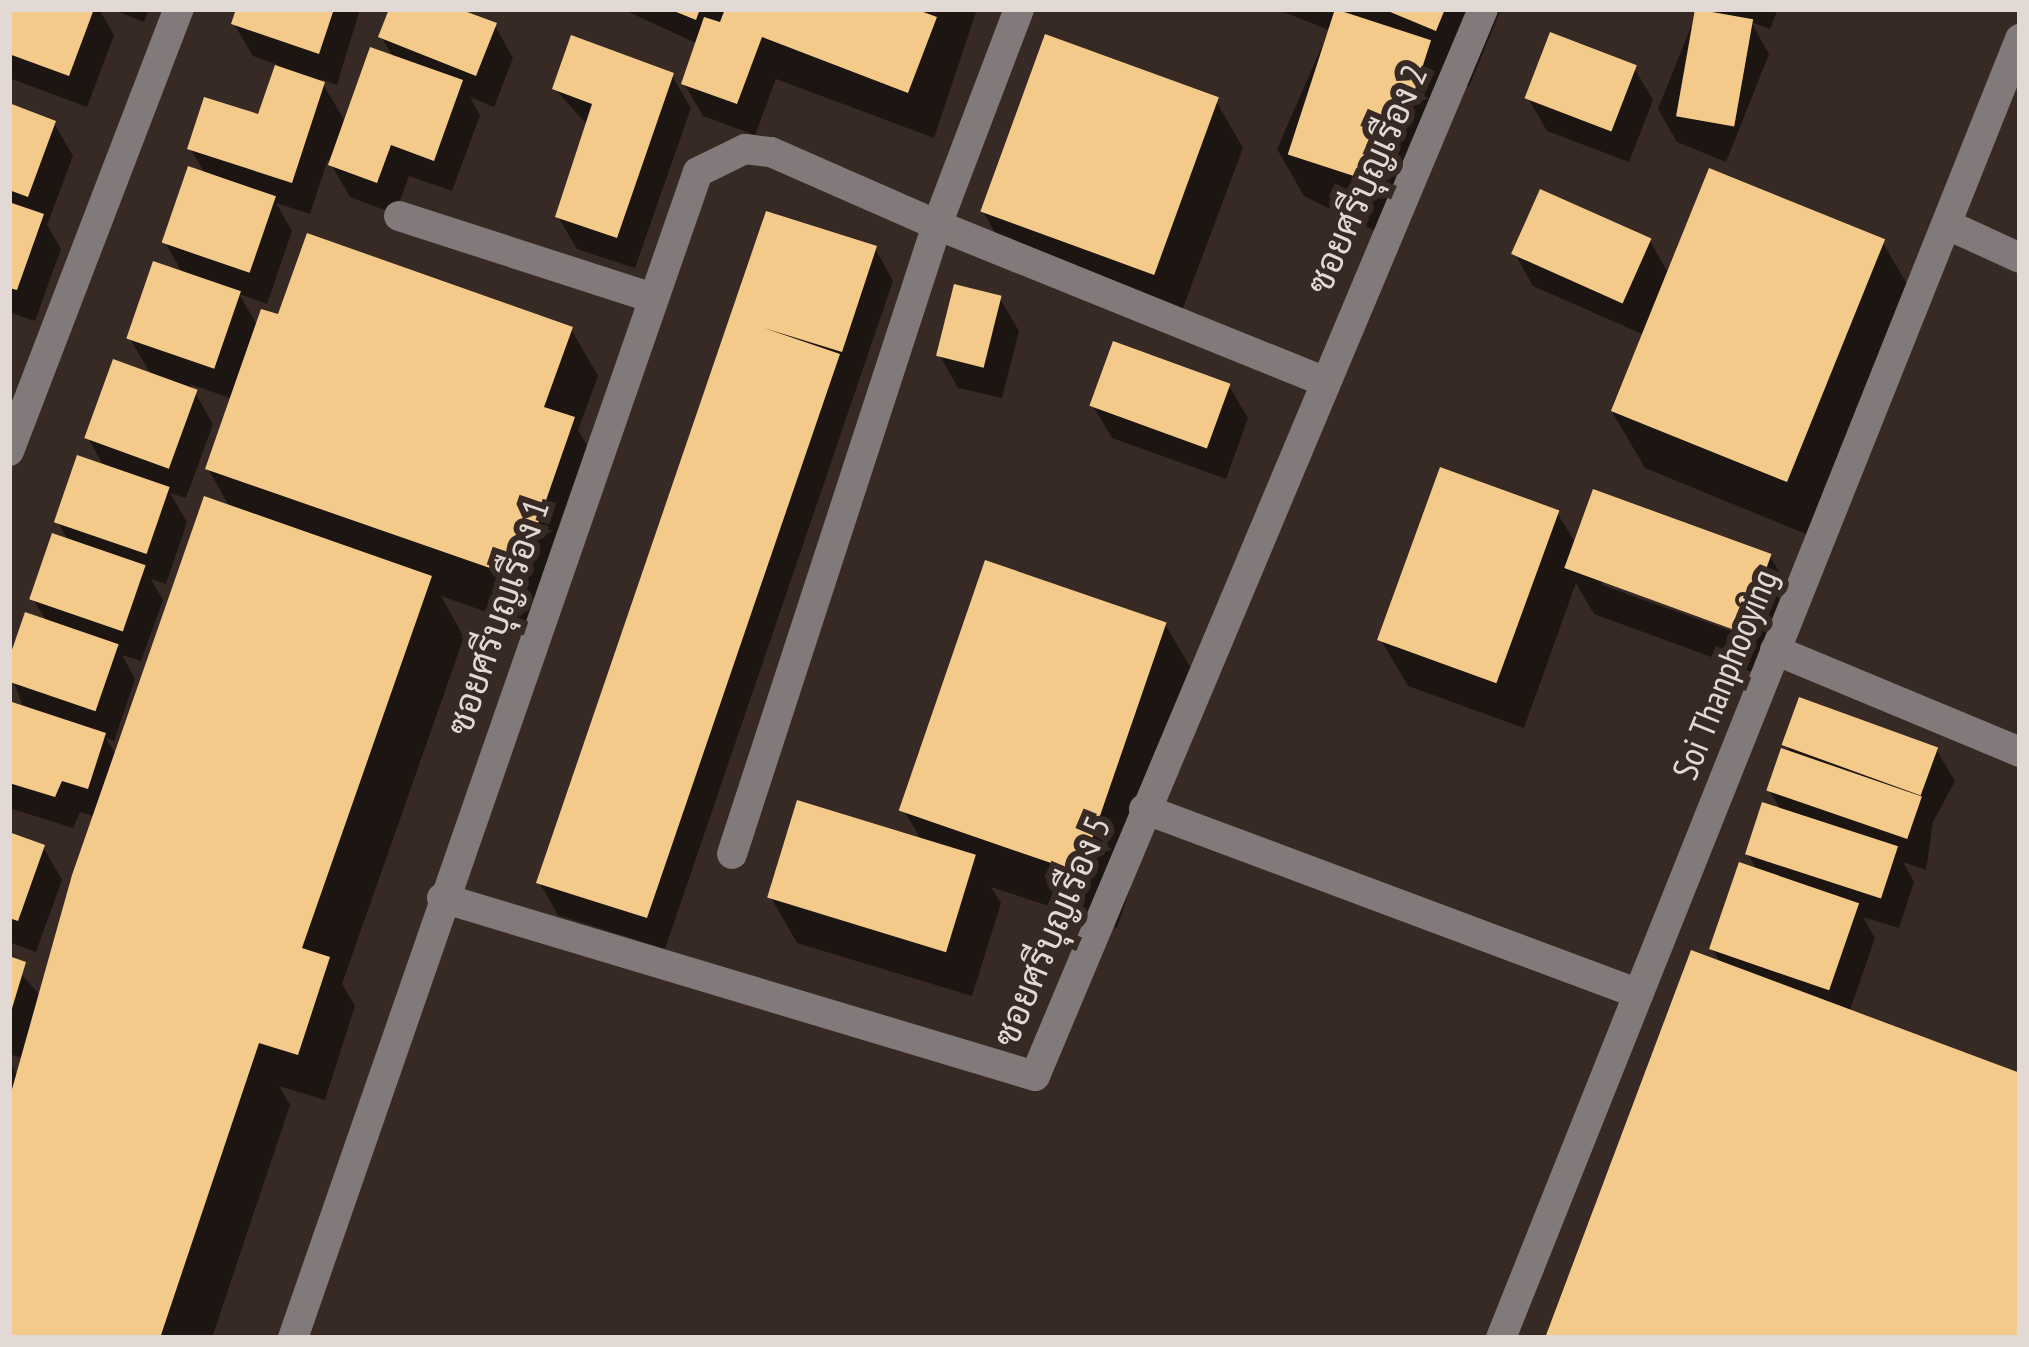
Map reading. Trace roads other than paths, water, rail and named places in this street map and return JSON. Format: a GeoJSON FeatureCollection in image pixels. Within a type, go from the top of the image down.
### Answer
{"type":"FeatureCollection","features":[{"type":"Feature","properties":{"kind":"street"},"geometry":{"type":"LineString","coordinates":[[9,451],[21,375],[179,9]]}},
{"type":"Feature","properties":{"kind":"street"},"geometry":{"type":"LineString","coordinates":[[732,854],[938,226],[1019,9]]}},
{"type":"Feature","properties":{"kind":"street","name":"ซอยศรีบุญเรือง 2"},"geometry":{"type":"LineString","coordinates":[[1320,380],[1483,9]]}},
{"type":"Feature","properties":{"kind":"street","name":"Soi Thanphooying"},"geometry":{"type":"LineString","coordinates":[[1501,1338],[2020,39]]}},
{"type":"Feature","properties":{"kind":"street","name":"ซอยศรีบุญเรือง 1"},"geometry":{"type":"LineString","coordinates":[[292,1338],[647,296],[698,172],[745,148],[1320,380]]}},
{"type":"Feature","properties":{"kind":"street"},"geometry":{"type":"LineString","coordinates":[[399,216],[647,296]]}},
{"type":"Feature","properties":{"kind":"street"},"geometry":{"type":"LineString","coordinates":[[1948,226],[2020,258]]}},
{"type":"Feature","properties":{"kind":"street","name":"ซอยศรีบุญเรือง 5"},"geometry":{"type":"LineString","coordinates":[[442,898],[1035,1076],[1320,380]]}},
{"type":"Feature","properties":{"kind":"street"},"geometry":{"type":"LineString","coordinates":[[1775,650],[2020,752]]}},
{"type":"Feature","properties":{"kind":"street"},"geometry":{"type":"LineString","coordinates":[[1144,808],[1639,994]]}}]}
